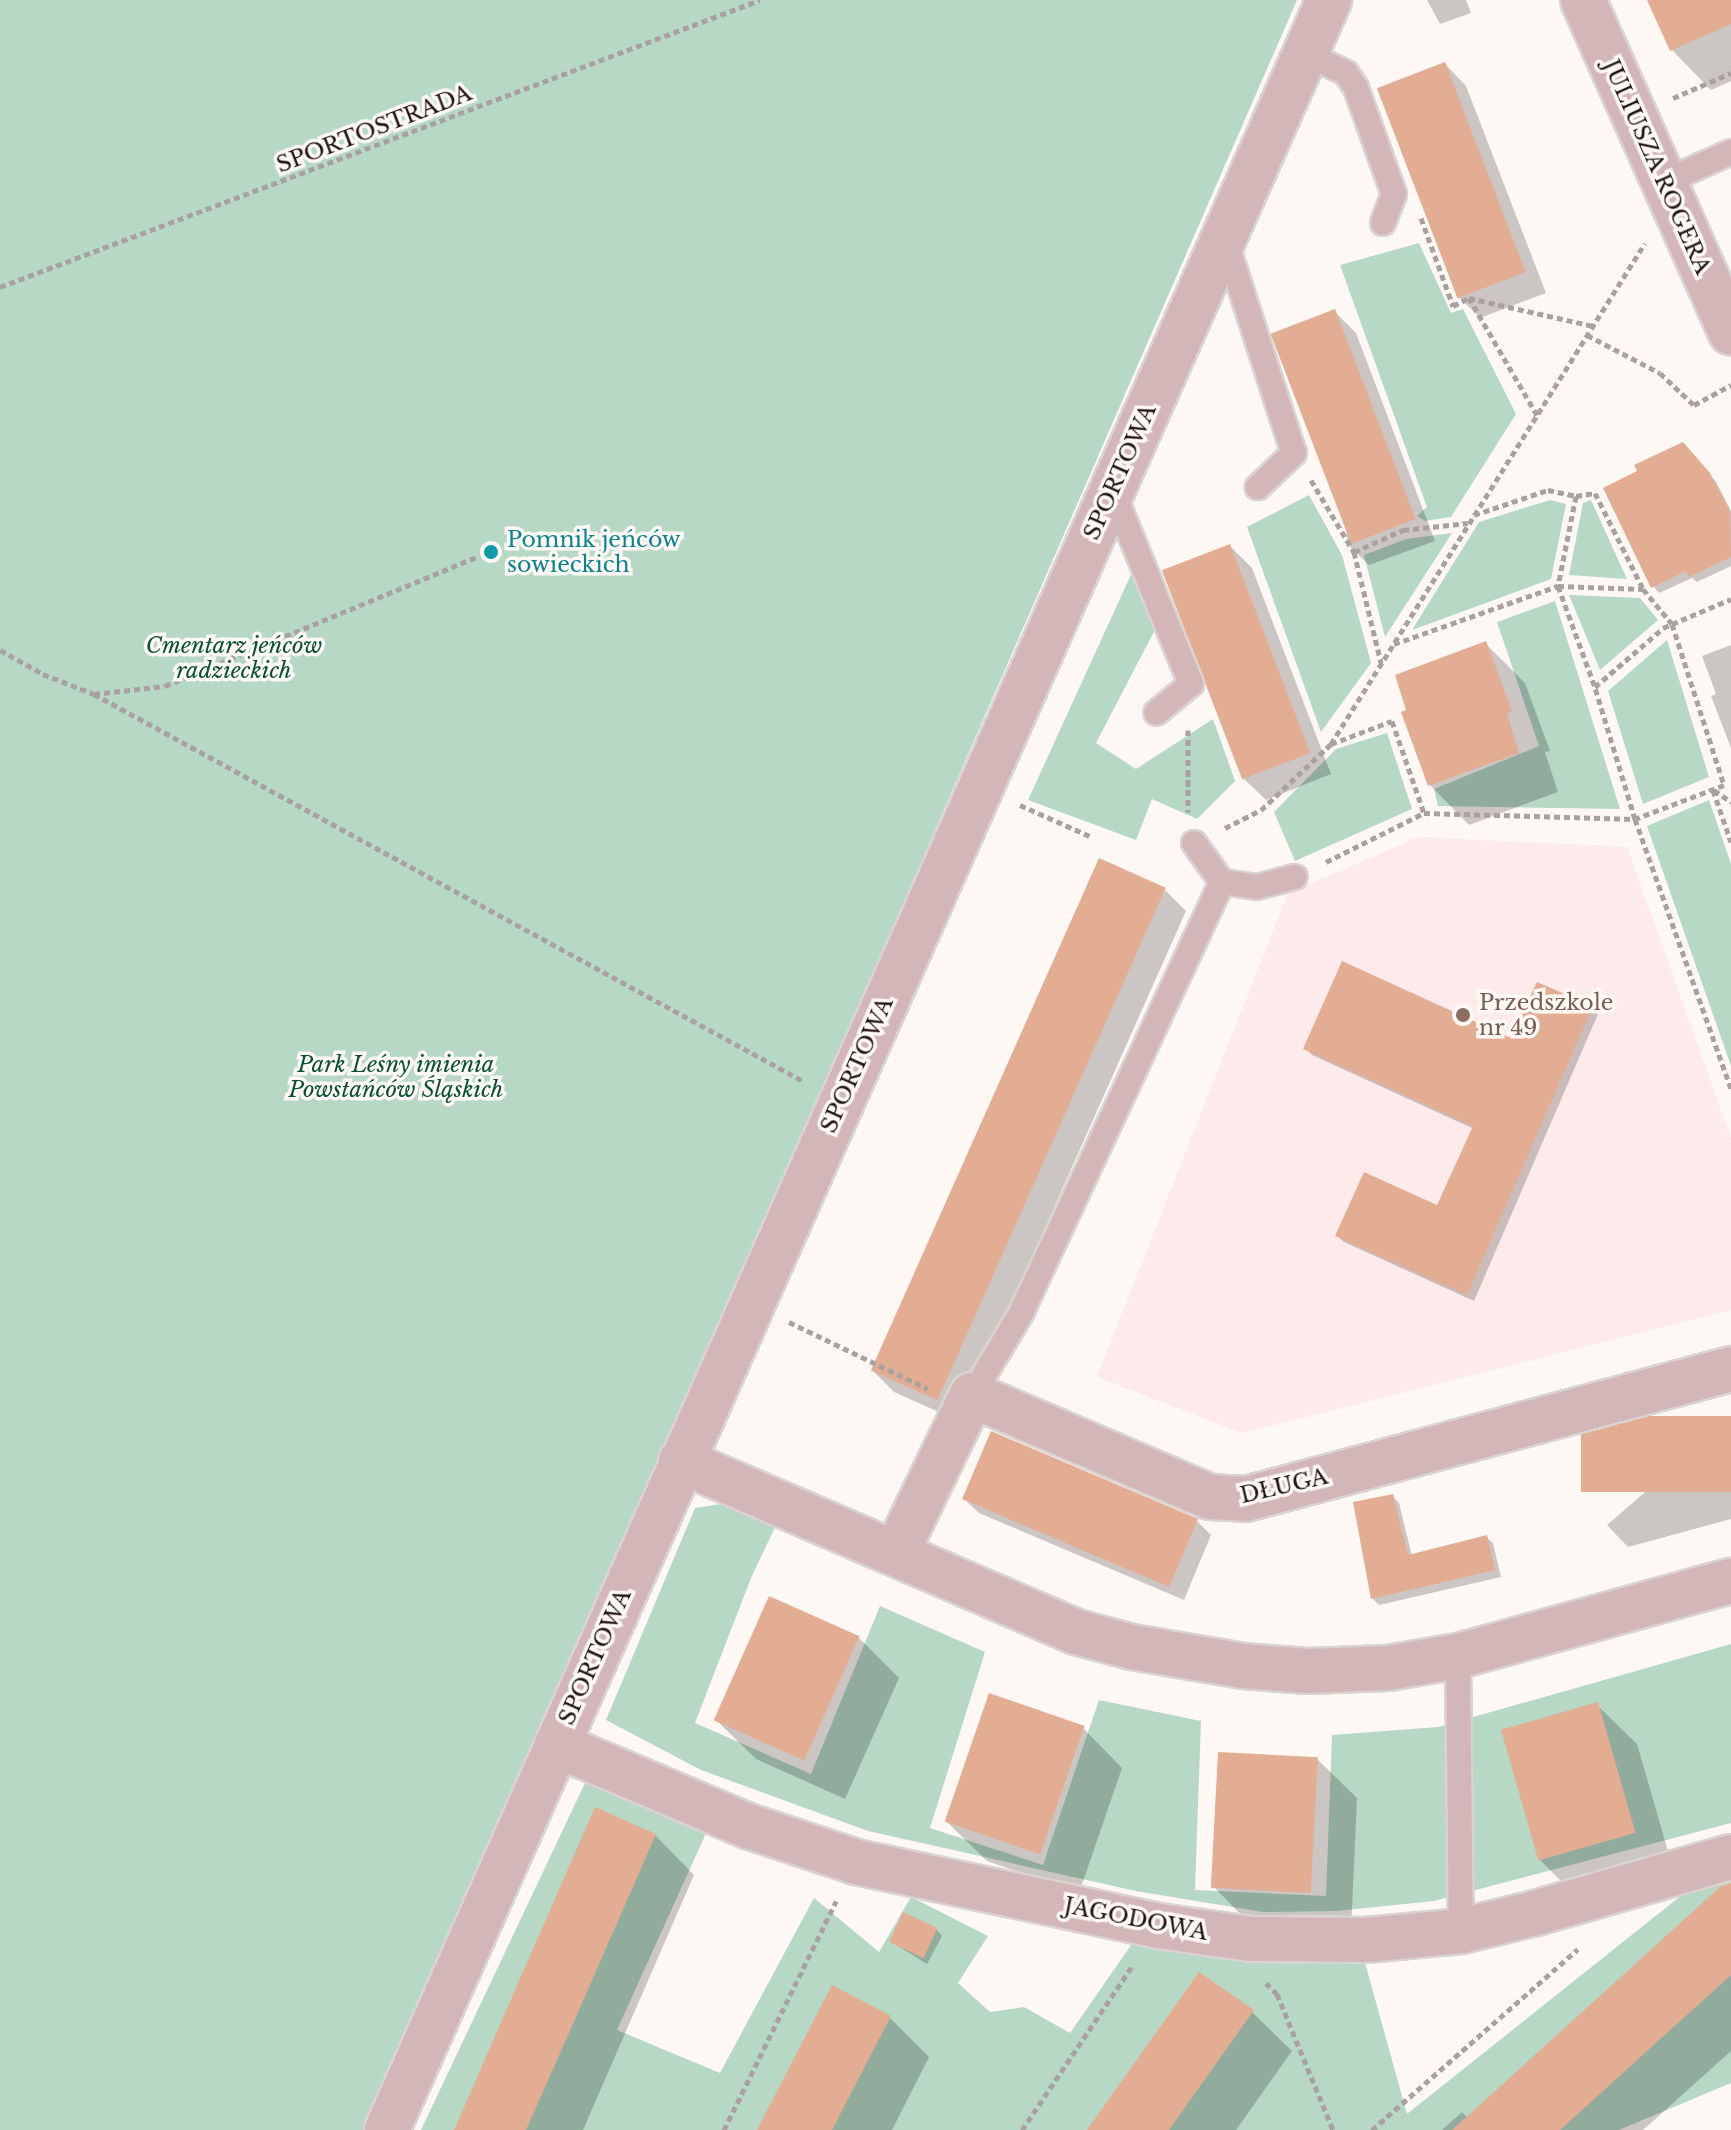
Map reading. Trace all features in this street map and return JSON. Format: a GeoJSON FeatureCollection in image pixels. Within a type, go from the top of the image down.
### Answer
{"type":"FeatureCollection","features":[{"type":"Feature","properties":{"kind":"street","name":"SPORTOWA"},"geometry":{"type":"LineString","coordinates":[[387,2130],[1329,0]]}},
{"type":"Feature","properties":{"kind":"street","name":"JULIUSZA ROGERA"},"geometry":{"type":"LineString","coordinates":[[1583,0],[1731,333]]}},
{"type":"Feature","properties":{"kind":"street","name":"DŁUGA"},"geometry":{"type":"LineString","coordinates":[[969,1401],[1210,1497],[1246,1499],[1731,1369]]}},
{"type":"Feature","properties":{"kind":"street"},"geometry":{"type":"LineString","coordinates":[[896,1553],[969,1401]]}},
{"type":"Feature","properties":{"kind":"street"},"geometry":{"type":"LineString","coordinates":[[681,1461],[1076,1632],[1186,1658],[1308,1671],[1388,1668],[1458,1656],[1731,1581]]}},
{"type":"Feature","properties":{"kind":"street","name":"JAGODOWA"},"geometry":{"type":"LineString","coordinates":[[557,1745],[748,1826],[856,1862],[1159,1926],[1251,1939],[1366,1940],[1461,1931],[1731,1857]]}},
{"type":"Feature","properties":{"kind":"lane"},"geometry":{"type":"LineString","coordinates":[[1305,53],[1346,73],[1356,88],[1394,194],[1383,223]]}},
{"type":"Feature","properties":{"kind":"lane"},"geometry":{"type":"LineString","coordinates":[[1668,190],[1731,152]]}},
{"type":"Feature","properties":{"kind":"lane"},"geometry":{"type":"LineString","coordinates":[[1223,235],[1294,453],[1258,487]]}},
{"type":"Feature","properties":{"kind":"lane"},"geometry":{"type":"LineString","coordinates":[[1112,490],[1191,684],[1156,713]]}},
{"type":"Feature","properties":{"kind":"lane"},"geometry":{"type":"LineString","coordinates":[[1194,843],[1222,882],[1257,887],[1295,877]]}},
{"type":"Feature","properties":{"kind":"lane"},"geometry":{"type":"LineString","coordinates":[[969,1401],[1021,1313],[1222,882]]}},
{"type":"Feature","properties":{"kind":"lane"},"geometry":{"type":"LineString","coordinates":[[1458,1656],[1461,1931]]}},
{"type":"Feature","properties":{"kind":"path","name":"SPORTOSTRADA"},"geometry":{"type":"LineString","coordinates":[[0,287],[760,0]]}},
{"type":"Feature","properties":{"kind":"path"},"geometry":{"type":"LineString","coordinates":[[1635,115],[1731,73]]}},
{"type":"Feature","properties":{"kind":"path"},"geometry":{"type":"LineString","coordinates":[[1191,684],[1188,819],[1194,843],[1261,810],[1331,744],[1593,326],[1668,190]]}},
{"type":"Feature","properties":{"kind":"path"},"geometry":{"type":"LineString","coordinates":[[1394,194],[1415,202],[1453,306],[1469,298],[1593,326]]}},
{"type":"Feature","properties":{"kind":"path"},"geometry":{"type":"LineString","coordinates":[[1469,298],[1537,415]]}},
{"type":"Feature","properties":{"kind":"path"},"geometry":{"type":"LineString","coordinates":[[1587,335],[1660,373],[1694,405],[1731,385]]}},
{"type":"Feature","properties":{"kind":"path"},"geometry":{"type":"LineString","coordinates":[[1294,453],[1354,552],[1381,664]]}},
{"type":"Feature","properties":{"kind":"path"},"geometry":{"type":"LineString","coordinates":[[1474,515],[1548,490],[1576,496],[1595,493],[1643,589],[1672,624],[1724,785]]}},
{"type":"Feature","properties":{"kind":"path"},"geometry":{"type":"LineString","coordinates":[[1576,496],[1558,586],[1595,687],[1635,819],[1731,1089]]}},
{"type":"Feature","properties":{"kind":"path"},"geometry":{"type":"LineString","coordinates":[[1354,552],[1403,530],[1469,523]]}},
{"type":"Feature","properties":{"kind":"path"},"geometry":{"type":"LineString","coordinates":[[94,694],[165,686],[479,556]]}},
{"type":"Feature","properties":{"kind":"path"},"geometry":{"type":"LineString","coordinates":[[1393,644],[1558,586],[1643,589]]}},
{"type":"Feature","properties":{"kind":"path"},"geometry":{"type":"LineString","coordinates":[[1595,687],[1663,628],[1731,599]]}},
{"type":"Feature","properties":{"kind":"path"},"geometry":{"type":"LineString","coordinates":[[0,650],[43,674],[94,694],[807,1083]]}},
{"type":"Feature","properties":{"kind":"path"},"geometry":{"type":"LineString","coordinates":[[1331,744],[1392,721],[1424,813]]}},
{"type":"Feature","properties":{"kind":"path"},"geometry":{"type":"LineString","coordinates":[[1295,877],[1424,813],[1635,819],[1731,782]]}},
{"type":"Feature","properties":{"kind":"path"},"geometry":{"type":"LineString","coordinates":[[1713,789],[1731,802]]}},
{"type":"Feature","properties":{"kind":"path"},"geometry":{"type":"LineString","coordinates":[[1713,789],[1731,842]]}},
{"type":"Feature","properties":{"kind":"path"},"geometry":{"type":"LineString","coordinates":[[1019,804],[1092,837]]}},
{"type":"Feature","properties":{"kind":"path"},"geometry":{"type":"LineString","coordinates":[[785,1320],[969,1401]]}},
{"type":"Feature","properties":{"kind":"path"},"geometry":{"type":"LineString","coordinates":[[724,2130],[856,1862]]}},
{"type":"Feature","properties":{"kind":"path"},"geometry":{"type":"LineString","coordinates":[[1022,2130],[1159,1926]]}},
{"type":"Feature","properties":{"kind":"path"},"geometry":{"type":"LineString","coordinates":[[1217,1935],[1277,1994],[1333,2130]]}},
{"type":"Feature","properties":{"kind":"path"},"geometry":{"type":"LineString","coordinates":[[1372,2130],[1588,1940]]}},
{"type":"Feature","properties":{"kind":"shaded area","name":"Przedszkole nr 49"},"geometry":{"type":"Polygon","coordinates":[[[1419,837],[1627,847],[1731,1138],[1731,1310],[1242,1433],[1097,1377],[1288,893],[1419,837]]]}},
{"type":"Feature","properties":{"kind":"green space","name":"Park Leśny imienia Powstańców Śląskich"},"geometry":{"type":"Polygon","coordinates":[[[0,0],[1297,0],[368,2130],[0,2130],[0,0]]]}},
{"type":"Feature","properties":{"kind":"green space"},"geometry":{"type":"Polygon","coordinates":[[[1419,243],[1451,313],[1463,309],[1516,414],[1451,517],[1425,521],[1417,516],[1427,507],[1340,265],[1419,243]]]}},
{"type":"Feature","properties":{"kind":"green space"},"geometry":{"type":"Polygon","coordinates":[[[1309,495],[1342,555],[1371,663],[1321,732],[1247,527],[1309,495]]]}},
{"type":"Feature","properties":{"kind":"green space"},"geometry":{"type":"Polygon","coordinates":[[[1550,500],[1566,504],[1551,579],[1412,630],[1479,522],[1550,500]]]}},
{"type":"Feature","properties":{"kind":"green space"},"geometry":{"type":"Polygon","coordinates":[[[1591,500],[1627,579],[1569,575],[1583,503],[1591,500]]]}},
{"type":"Feature","properties":{"kind":"green space"},"geometry":{"type":"Polygon","coordinates":[[[1452,533],[1385,637],[1364,555],[1406,539],[1452,533]]]}},
{"type":"Feature","properties":{"kind":"green space"},"geometry":{"type":"Polygon","coordinates":[[[1134,568],[1157,626],[1096,743],[1136,769],[1213,719],[1235,781],[1197,819],[1152,799],[1136,840],[1028,800],[1134,568]]]}},
{"type":"Feature","properties":{"kind":"green space"},"geometry":{"type":"Polygon","coordinates":[[[1569,595],[1640,598],[1658,620],[1600,670],[1569,595]]]}},
{"type":"Feature","properties":{"kind":"green space"},"geometry":{"type":"Polygon","coordinates":[[[1555,601],[1620,809],[1438,806],[1434,789],[1539,746],[1497,622],[1555,601]]]}},
{"type":"Feature","properties":{"kind":"green space"},"geometry":{"type":"Polygon","coordinates":[[[1667,640],[1709,777],[1643,804],[1608,691],[1667,640]]]}},
{"type":"Feature","properties":{"kind":"green space"},"geometry":{"type":"Polygon","coordinates":[[[1387,733],[1412,809],[1295,861],[1274,812],[1336,749],[1387,733]]]}},
{"type":"Feature","properties":{"kind":"green space"},"geometry":{"type":"Polygon","coordinates":[[[1709,800],[1731,864],[1731,1066],[1647,826],[1709,800]]]}},
{"type":"Feature","properties":{"kind":"green space"},"geometry":{"type":"Polygon","coordinates":[[[728,1503],[776,1525],[751,1578],[695,1723],[811,1774],[880,1606],[985,1652],[930,1828],[1043,1865],[1099,1700],[1201,1721],[1195,1890],[1326,1896],[1332,1735],[1438,1727],[1731,1644],[1731,1823],[1434,1901],[1337,1911],[1263,1912],[1136,1891],[868,1831],[701,1770],[606,1720],[695,1508],[728,1503]]]}},
{"type":"Feature","properties":{"kind":"green space"},"geometry":{"type":"Polygon","coordinates":[[[585,1783],[707,1831],[617,2030],[720,2073],[814,1898],[879,1952],[911,1897],[988,1936],[958,1983],[990,2012],[1024,2007],[1070,2033],[1145,1925],[1362,1952],[1407,2114],[1717,1867],[1731,1863],[1731,2083],[1619,2130],[421,2130],[585,1783]]]}},
{"type":"Feature","properties":{"kind":"building"},"geometry":{"type":"Polygon","coordinates":[[[1647,0],[1731,0],[1731,24],[1670,51],[1647,0]]]}},
{"type":"Feature","properties":{"kind":"building"},"geometry":{"type":"Polygon","coordinates":[[[1445,62],[1526,272],[1457,298],[1377,88],[1445,62]]]}},
{"type":"Feature","properties":{"kind":"building"},"geometry":{"type":"Polygon","coordinates":[[[1335,309],[1416,519],[1351,544],[1271,334],[1335,309]]]}},
{"type":"Feature","properties":{"kind":"building"},"geometry":{"type":"Polygon","coordinates":[[[1683,442],[1710,473],[1730,512],[1731,557],[1689,577],[1686,571],[1651,588],[1603,488],[1637,471],[1634,465],[1683,442]]]}},
{"type":"Feature","properties":{"kind":"building"},"geometry":{"type":"Polygon","coordinates":[[[1230,544],[1310,753],[1242,779],[1162,570],[1230,544]]]}},
{"type":"Feature","properties":{"kind":"building"},"geometry":{"type":"Polygon","coordinates":[[[1486,641],[1512,711],[1507,713],[1519,753],[1428,786],[1401,712],[1406,710],[1395,675],[1486,641]]]}},
{"type":"Feature","properties":{"kind":"building"},"geometry":{"type":"Polygon","coordinates":[[[1099,858],[1166,888],[938,1400],[871,1370],[1099,858]]]}},
{"type":"Feature","properties":{"kind":"building"},"geometry":{"type":"Polygon","coordinates":[[[1342,961],[1511,1038],[1537,982],[1593,1006],[1467,1295],[1335,1236],[1364,1172],[1437,1205],[1473,1126],[1303,1049],[1342,961]]]}},
{"type":"Feature","properties":{"kind":"building"},"geometry":{"type":"Polygon","coordinates":[[[1581,1416],[1731,1416],[1731,1492],[1581,1492],[1581,1416]]]}},
{"type":"Feature","properties":{"kind":"building"},"geometry":{"type":"Polygon","coordinates":[[[991,1431],[1198,1519],[1169,1587],[962,1499],[991,1431]]]}},
{"type":"Feature","properties":{"kind":"building"},"geometry":{"type":"Polygon","coordinates":[[[1393,1494],[1408,1555],[1487,1535],[1495,1570],[1371,1599],[1353,1502],[1393,1494]]]}},
{"type":"Feature","properties":{"kind":"building"},"geometry":{"type":"Polygon","coordinates":[[[769,1596],[859,1636],[804,1761],[714,1720],[769,1596]]]}},
{"type":"Feature","properties":{"kind":"building"},"geometry":{"type":"Polygon","coordinates":[[[989,1693],[1084,1726],[1040,1854],[945,1822],[989,1693]]]}},
{"type":"Feature","properties":{"kind":"building"},"geometry":{"type":"Polygon","coordinates":[[[1598,1702],[1635,1833],[1538,1861],[1501,1730],[1598,1702]]]}},
{"type":"Feature","properties":{"kind":"building"},"geometry":{"type":"Polygon","coordinates":[[[1218,1752],[1318,1757],[1311,1893],[1211,1888],[1218,1752]]]}},
{"type":"Feature","properties":{"kind":"building"},"geometry":{"type":"Polygon","coordinates":[[[595,1807],[656,1834],[526,2130],[454,2130],[595,1807]]]}},
{"type":"Feature","properties":{"kind":"building"},"geometry":{"type":"Polygon","coordinates":[[[1731,1883],[1731,1975],[1560,2130],[1452,2130],[1721,1886],[1731,1883]]]}},
{"type":"Feature","properties":{"kind":"building"},"geometry":{"type":"Polygon","coordinates":[[[903,1912],[937,1928],[923,1958],[889,1942],[903,1912]]]}},
{"type":"Feature","properties":{"kind":"building"},"geometry":{"type":"Polygon","coordinates":[[[1199,1972],[1254,2010],[1169,2130],[1087,2130],[1199,1972]]]}},
{"type":"Feature","properties":{"kind":"building"},"geometry":{"type":"Polygon","coordinates":[[[832,1985],[891,2016],[832,2130],[757,2130],[832,1985]]]}},
{"type":"Feature","properties":{"kind":"place","name":"Pomnik jeńców sowieckich"},"geometry":{"type":"Point","coordinates":[491,552]}},
{"type":"Feature","properties":{"kind":"place","name":"Przedszkole nr 49"},"geometry":{"type":"Point","coordinates":[1463,1015]}},
{"type":"Feature","properties":{"kind":"park label","name":"Cmentarz jeńców radzieckich"},"geometry":{"type":"Point","coordinates":[234,658]}}]}
